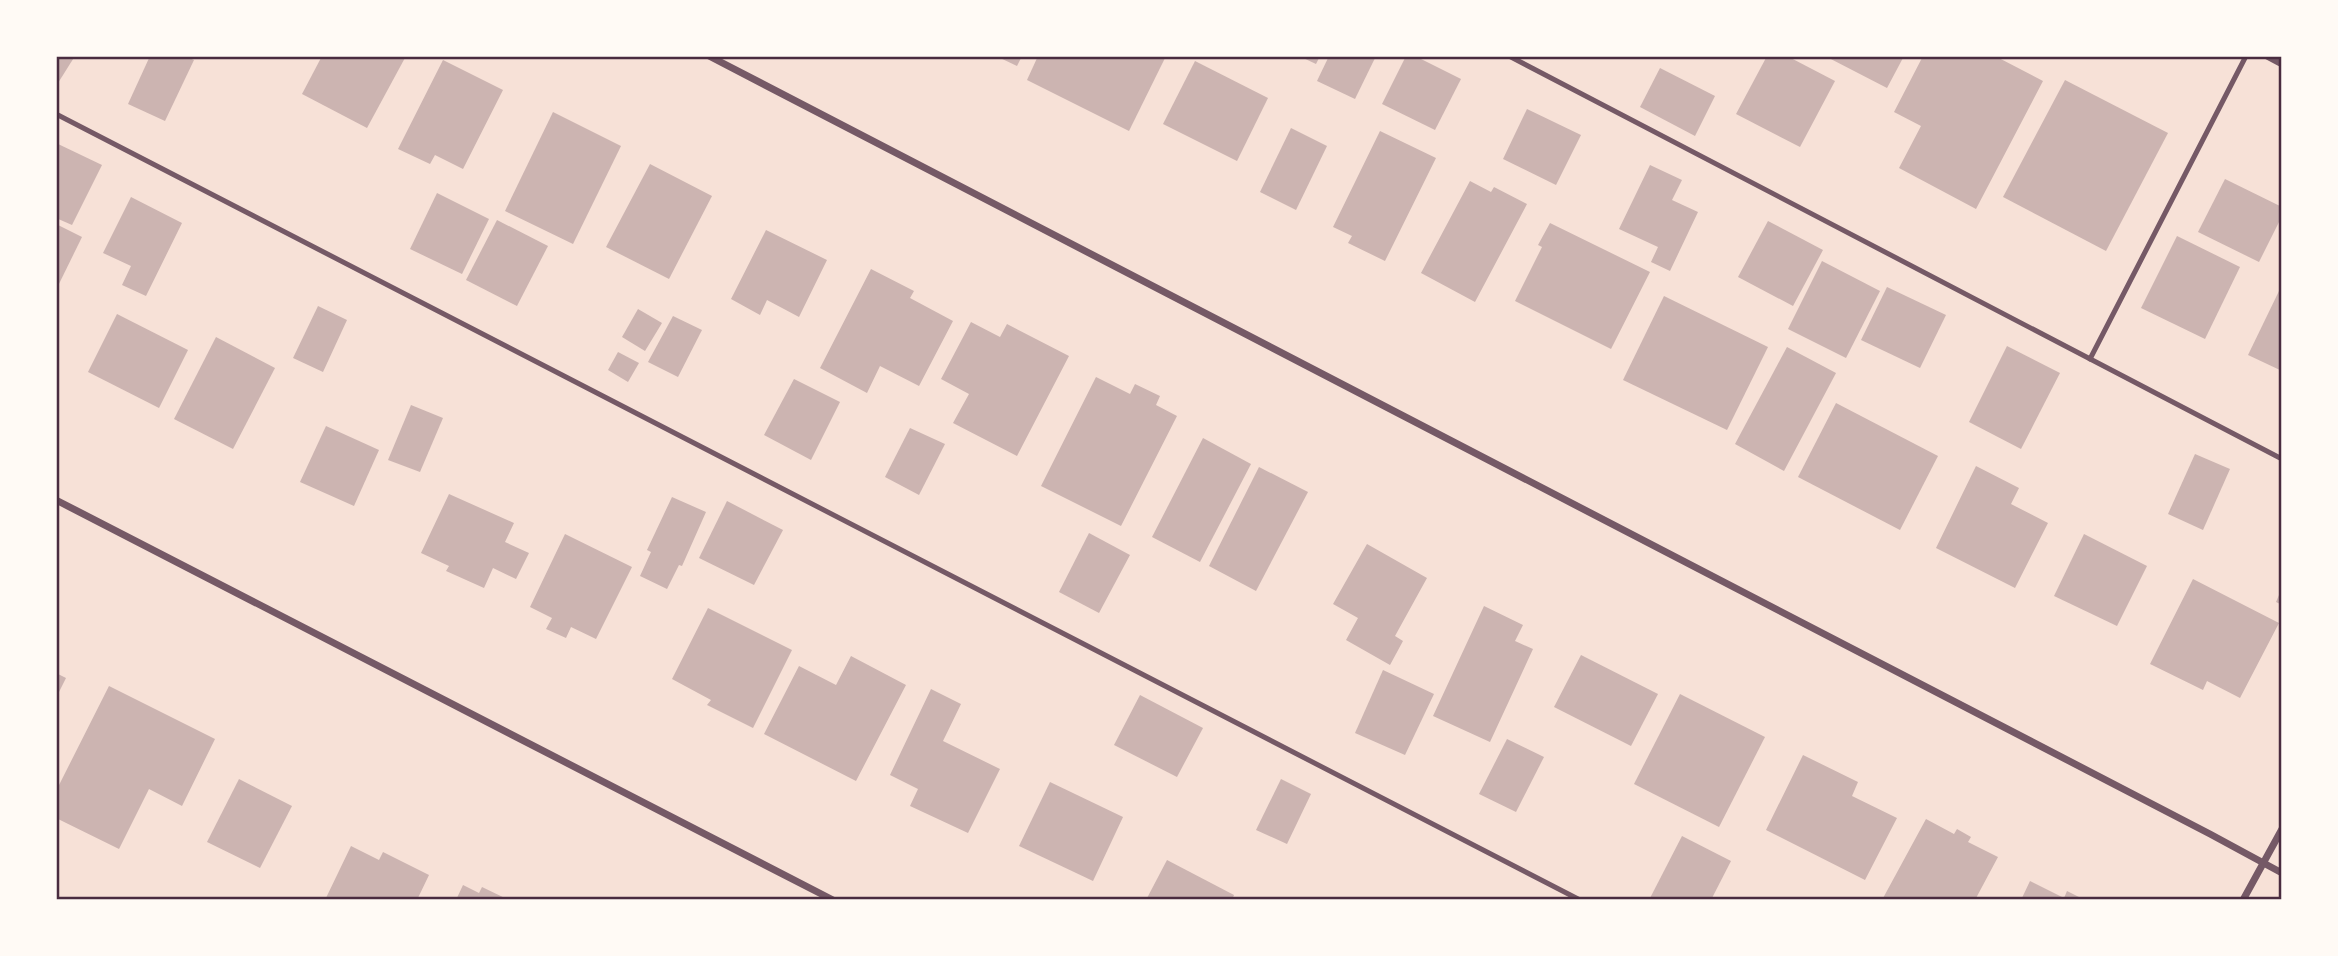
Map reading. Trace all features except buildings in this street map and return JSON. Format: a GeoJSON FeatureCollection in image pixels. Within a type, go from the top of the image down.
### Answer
{"type":"FeatureCollection","features":[{"type":"Feature","properties":{"kind":"street"},"geometry":{"type":"LineString","coordinates":[[709,56],[2198,827],[2282,873]]}},
{"type":"Feature","properties":{"kind":"street"},"geometry":{"type":"LineString","coordinates":[[2267,56],[2282,64]]}},
{"type":"Feature","properties":{"kind":"street"},"geometry":{"type":"LineString","coordinates":[[56,500],[833,900]]}},
{"type":"Feature","properties":{"kind":"street"},"geometry":{"type":"LineString","coordinates":[[2244,900],[2282,830]]}},
{"type":"Feature","properties":{"kind":"lane"},"geometry":{"type":"LineString","coordinates":[[1509,56],[2282,459]]}},
{"type":"Feature","properties":{"kind":"lane"},"geometry":{"type":"LineString","coordinates":[[2091,359],[2246,56]]}},
{"type":"Feature","properties":{"kind":"lane"},"geometry":{"type":"LineString","coordinates":[[56,114],[1580,900]]}}]}
